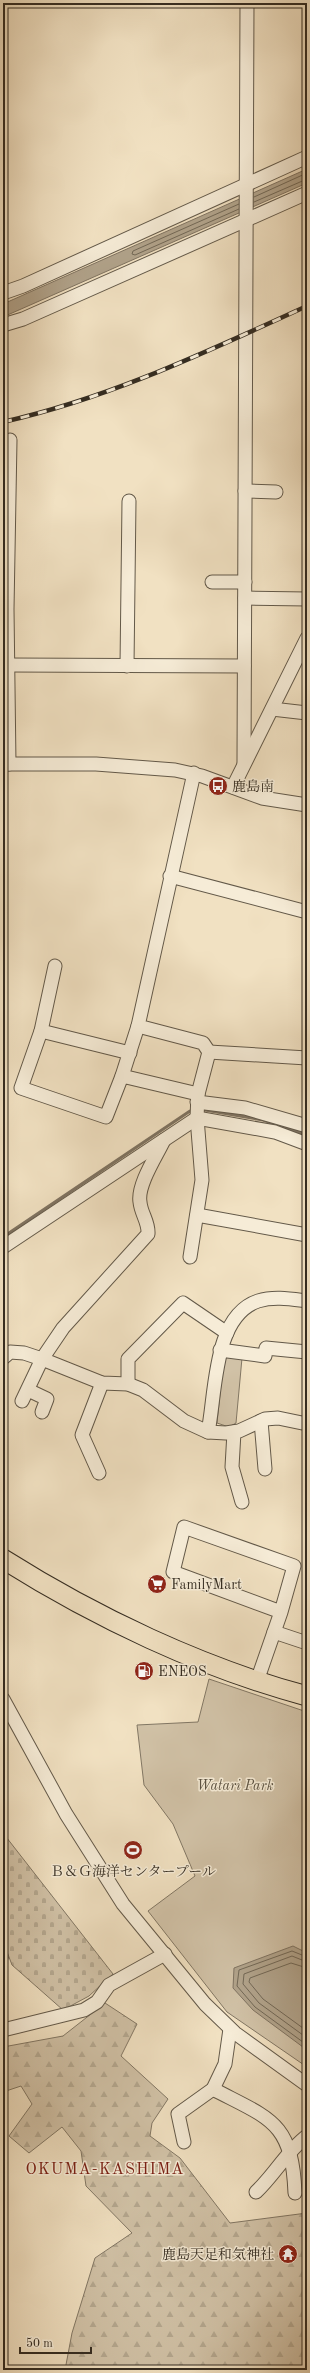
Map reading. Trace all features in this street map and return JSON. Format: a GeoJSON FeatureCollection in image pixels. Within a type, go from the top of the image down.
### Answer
{"type":"FeatureCollection","features":[{"type":"Feature","properties":{"kind":"highway"},"geometry":{"type":"LineString","coordinates":[[3,1559],[63,1594],[133,1630],[257,1681],[307,1696]]}},
{"type":"Feature","properties":{"kind":"street"},"geometry":{"type":"LineString","coordinates":[[244,763],[247,3]]}},
{"type":"Feature","properties":{"kind":"street"},"geometry":{"type":"LineString","coordinates":[[3,293],[23,286],[246,187],[307,157]]}},
{"type":"Feature","properties":{"kind":"street"},"geometry":{"type":"LineString","coordinates":[[3,325],[23,320],[246,218],[307,193]]}},
{"type":"Feature","properties":{"kind":"street"},"geometry":{"type":"LineString","coordinates":[[10,440],[7,608],[9,665],[6,764],[136,765],[194,774],[262,798],[307,805]]}},
{"type":"Feature","properties":{"kind":"street"},"geometry":{"type":"LineString","coordinates":[[245,491],[276,492]]}},
{"type":"Feature","properties":{"kind":"street"},"geometry":{"type":"LineString","coordinates":[[126,666],[129,501]]}},
{"type":"Feature","properties":{"kind":"street"},"geometry":{"type":"LineString","coordinates":[[212,582],[244,582]]}},
{"type":"Feature","properties":{"kind":"street"},"geometry":{"type":"LineString","coordinates":[[244,598],[307,599]]}},
{"type":"Feature","properties":{"kind":"street"},"geometry":{"type":"LineString","coordinates":[[233,787],[307,638]]}},
{"type":"Feature","properties":{"kind":"street"},"geometry":{"type":"LineString","coordinates":[[9,665],[244,666]]}},
{"type":"Feature","properties":{"kind":"street"},"geometry":{"type":"LineString","coordinates":[[272,709],[307,713]]}},
{"type":"Feature","properties":{"kind":"street"},"geometry":{"type":"LineString","coordinates":[[55,966],[41,1031],[21,1088],[106,1117],[122,1076],[138,1026],[170,876],[194,774]]}},
{"type":"Feature","properties":{"kind":"street"},"geometry":{"type":"LineString","coordinates":[[170,876],[307,912]]}},
{"type":"Feature","properties":{"kind":"street"},"geometry":{"type":"LineString","coordinates":[[138,1026],[203,1043],[208,1052],[198,1098],[197,1118],[202,1180],[190,1257]]}},
{"type":"Feature","properties":{"kind":"street"},"geometry":{"type":"LineString","coordinates":[[41,1031],[130,1053]]}},
{"type":"Feature","properties":{"kind":"street"},"geometry":{"type":"LineString","coordinates":[[208,1052],[307,1058]]}},
{"type":"Feature","properties":{"kind":"street"},"geometry":{"type":"LineString","coordinates":[[122,1076],[198,1098],[244,1108],[307,1126]]}},
{"type":"Feature","properties":{"kind":"street"},"geometry":{"type":"LineString","coordinates":[[3,1247],[197,1118],[275,1132],[307,1144]]}},
{"type":"Feature","properties":{"kind":"street"},"geometry":{"type":"LineString","coordinates":[[42,1412],[47,1399],[25,1395],[42,1359],[63,1328],[148,1234],[149,1226],[140,1203],[139,1192],[164,1140]]}},
{"type":"Feature","properties":{"kind":"street"},"geometry":{"type":"LineString","coordinates":[[197,1215],[307,1235]]}},
{"type":"Feature","properties":{"kind":"street"},"geometry":{"type":"LineString","coordinates":[[208,1432],[220,1350],[227,1333],[243,1308],[258,1301],[276,1298],[307,1301]]}},
{"type":"Feature","properties":{"kind":"street"},"geometry":{"type":"LineString","coordinates":[[128,1384],[128,1359],[184,1303],[227,1333]]}},
{"type":"Feature","properties":{"kind":"street"},"geometry":{"type":"LineString","coordinates":[[220,1350],[265,1356],[266,1348],[307,1352]]}},
{"type":"Feature","properties":{"kind":"street"},"geometry":{"type":"LineString","coordinates":[[3,1358],[10,1352],[24,1353],[102,1383],[128,1384],[143,1390],[184,1421],[208,1432],[234,1432],[261,1421],[278,1418],[307,1424]]}},
{"type":"Feature","properties":{"kind":"street"},"geometry":{"type":"LineString","coordinates":[[99,1473],[82,1435],[102,1383]]}},
{"type":"Feature","properties":{"kind":"street"},"geometry":{"type":"LineString","coordinates":[[261,1421],[265,1468]]}},
{"type":"Feature","properties":{"kind":"street"},"geometry":{"type":"LineString","coordinates":[[234,1432],[232,1468],[242,1502]]}},
{"type":"Feature","properties":{"kind":"street"},"geometry":{"type":"LineString","coordinates":[[257,1681],[282,1612],[294,1566],[184,1527],[172,1572],[282,1612]]}},
{"type":"Feature","properties":{"kind":"street"},"geometry":{"type":"LineString","coordinates":[[274,1632],[307,1643]]}},
{"type":"Feature","properties":{"kind":"street"},"geometry":{"type":"LineString","coordinates":[[3,1700],[90,1854],[123,1904],[205,2004],[230,2029],[307,2085]]}},
{"type":"Feature","properties":{"kind":"street"},"geometry":{"type":"LineString","coordinates":[[3,2030],[84,2010],[97,2002],[109,1985],[165,1954]]}},
{"type":"Feature","properties":{"kind":"street"},"geometry":{"type":"LineString","coordinates":[[184,2142],[178,2114],[212,2089],[225,2064],[230,2029]]}},
{"type":"Feature","properties":{"kind":"street"},"geometry":{"type":"LineString","coordinates":[[212,2089],[271,2121],[282,2132],[290,2151],[295,2193]]}},
{"type":"Feature","properties":{"kind":"street"},"geometry":{"type":"LineString","coordinates":[[256,2192],[280,2167],[290,2151],[307,2136]]}},
{"type":"Feature","properties":{"kind":"green space"},"geometry":{"type":"Polygon","coordinates":[[[224,1355],[242,1358],[236,1423],[229,1427],[217,1423],[224,1355]]]}},
{"type":"Feature","properties":{"kind":"green space","name":"Watari Park"},"geometry":{"type":"Polygon","coordinates":[[[209,1679],[307,1712],[307,2067],[227,2012],[148,1911],[195,1876],[173,1824],[144,1785],[137,1725],[198,1722],[209,1679]]]}},
{"type":"Feature","properties":{"kind":"green space"},"geometry":{"type":"Polygon","coordinates":[[[3,1833],[113,1974],[89,1996],[63,2010],[12,1965],[3,1941],[3,1833]]]}},
{"type":"Feature","properties":{"kind":"green space"},"geometry":{"type":"Polygon","coordinates":[[[3,1942],[9,1956],[3,1972],[3,1942]]]}},
{"type":"Feature","properties":{"kind":"green space"},"geometry":{"type":"Polygon","coordinates":[[[105,2003],[137,2024],[121,2056],[168,2099],[152,2123],[150,2136],[180,2158],[230,2223],[307,2213],[307,2370],[65,2370],[72,2333],[95,2258],[132,2233],[86,2186],[81,2151],[62,2127],[29,2153],[9,2136],[32,2104],[21,2086],[3,2092],[3,2047],[63,2036],[105,2003]]]}},
{"type":"Feature","properties":{"kind":"water"},"geometry":{"type":"Polygon","coordinates":[[[307,169],[307,183],[3,317],[3,304],[307,169]]]}},
{"type":"Feature","properties":{"kind":"water"},"geometry":{"type":"Polygon","coordinates":[[[293,1946],[307,1953],[307,2050],[253,2010],[233,1988],[234,1968],[293,1946]]]}},
{"type":"Feature","properties":{"kind":"waterway"},"geometry":{"type":"LineString","coordinates":[[205,1110],[263,1120],[307,1135]]}},
{"type":"Feature","properties":{"kind":"waterway"},"geometry":{"type":"LineString","coordinates":[[3,1237],[190,1111]]}},
{"type":"Feature","properties":{"kind":"railway"},"geometry":{"type":"LineString","coordinates":[[3,422],[43,412],[120,387],[233,340],[307,306]]}},
{"type":"Feature","properties":{"kind":"place","name":"鹿島南"},"geometry":{"type":"Point","coordinates":[218,786]}},
{"type":"Feature","properties":{"kind":"place","name":"FamilyMart"},"geometry":{"type":"Point","coordinates":[157,1584]}},
{"type":"Feature","properties":{"kind":"place","name":"ENEOS"},"geometry":{"type":"Point","coordinates":[144,1671]}},
{"type":"Feature","properties":{"kind":"place","name":"Ｂ＆Ｇ海洋センタープール"},"geometry":{"type":"Point","coordinates":[133,1850]}},
{"type":"Feature","properties":{"kind":"place","name":"鹿島天足和気神社"},"geometry":{"type":"Point","coordinates":[288,2254]}},
{"type":"Feature","properties":{"kind":"district","name":"OKUMA-KASHIMA"},"geometry":{"type":"Point","coordinates":[105,2168]}}]}
